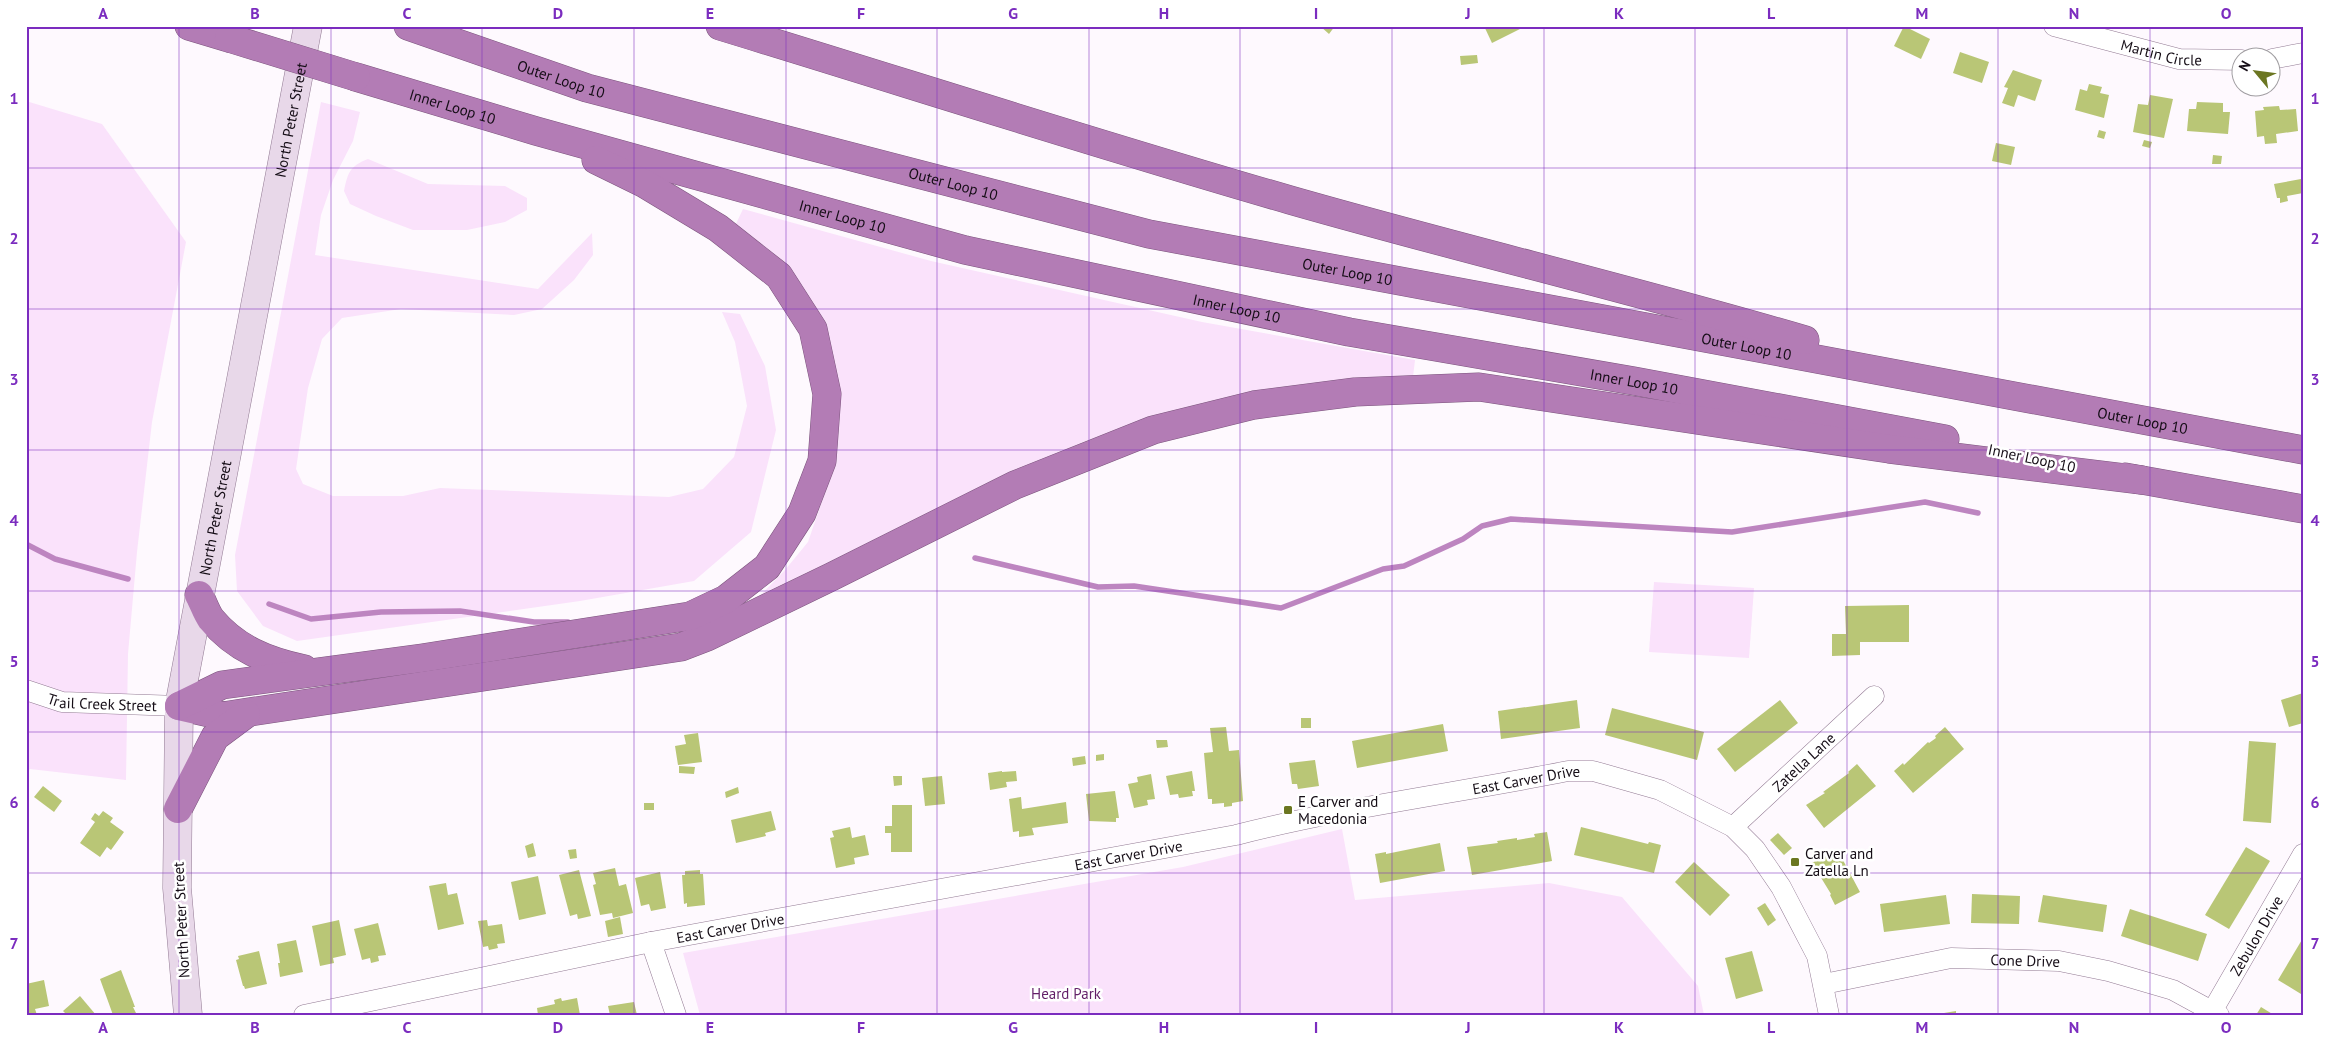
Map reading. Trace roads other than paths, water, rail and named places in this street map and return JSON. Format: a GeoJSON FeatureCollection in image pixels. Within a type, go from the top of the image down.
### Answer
{"type":"FeatureCollection","features":[{"type":"Feature","properties":{"kind":"highway","name":"Inner Loop 10"},"geometry":{"type":"LineString","coordinates":[[189,26],[536,131],[965,250],[1349,332],[1634,381],[1889,428],[2141,480],[2303,509]]}},
{"type":"Feature","properties":{"kind":"highway","name":"Outer Loop 10"},"geometry":{"type":"LineString","coordinates":[[408,26],[587,88],[954,185],[1149,234],[2303,450]]}},
{"type":"Feature","properties":{"kind":"highway"},"geometry":{"type":"LineString","coordinates":[[720,26],[1289,200],[1499,258],[1704,310],[1975,390]]}},
{"type":"Feature","properties":{"kind":"highway"},"geometry":{"type":"LineString","coordinates":[[179,706],[222,685],[422,658],[690,616],[726,600],[766,567],[802,513],[822,461],[827,394],[813,329],[780,276],[718,228],[645,184],[536,131]]}},
{"type":"Feature","properties":{"kind":"highway"},"geometry":{"type":"LineString","coordinates":[[179,706],[223,716],[246,714],[681,646],[707,636],[831,577],[1015,485],[1153,430],[1254,405],[1355,392],[1479,387],[1889,449],[2141,480]]}},
{"type":"Feature","properties":{"kind":"highway"},"geometry":{"type":"LineString","coordinates":[[199,595],[210,618],[240,646],[274,662],[318,672]]}},
{"type":"Feature","properties":{"kind":"highway"},"geometry":{"type":"LineString","coordinates":[[178,809],[215,737],[246,714]]}},
{"type":"Feature","properties":{"kind":"street","name":"North Peter Street"},"geometry":{"type":"LineString","coordinates":[[188,1015],[177,888],[179,706],[308,26]]}},
{"type":"Feature","properties":{"kind":"street","name":"Martin Circle"},"geometry":{"type":"LineString","coordinates":[[2054,26],[2179,59],[2232,60]]}},
{"type":"Feature","properties":{"kind":"street"},"geometry":{"type":"LineString","coordinates":[[2282,57],[2303,53]]}},
{"type":"Feature","properties":{"kind":"street","name":"Trail Creek Street"},"geometry":{"type":"LineString","coordinates":[[26,690],[62,702],[179,706]]}},
{"type":"Feature","properties":{"kind":"street","name":"Zatella Lane"},"geometry":{"type":"LineString","coordinates":[[1733,827],[1874,696]]}},
{"type":"Feature","properties":{"kind":"street","name":"East Carver Drive"},"geometry":{"type":"LineString","coordinates":[[304,1015],[651,942],[1236,835],[1305,817],[1568,771],[1593,771],[1660,790],[1733,827],[1755,849],[1781,887],[1817,956],[1829,1015]]}},
{"type":"Feature","properties":{"kind":"street","name":"Zebulon Drive"},"geometry":{"type":"LineString","coordinates":[[2214,1013],[2303,854]]}},
{"type":"Feature","properties":{"kind":"street"},"geometry":{"type":"LineString","coordinates":[[651,942],[676,1015]]}},
{"type":"Feature","properties":{"kind":"street","name":"Cone Drive"},"geometry":{"type":"LineString","coordinates":[[1824,984],[1951,958],[2059,961],[2108,971],[2173,990],[2214,1013]]}},
{"type":"Feature","properties":{"kind":"waterway"},"geometry":{"type":"LineString","coordinates":[[975,558],[1098,587],[1134,586],[1281,608],[1383,569],[1404,566],[1463,539],[1482,526],[1511,519],[1732,532],[1925,502],[1978,513]]}},
{"type":"Feature","properties":{"kind":"waterway"},"geometry":{"type":"LineString","coordinates":[[26,544],[55,559],[128,579]]}},
{"type":"Feature","properties":{"kind":"waterway"},"geometry":{"type":"LineString","coordinates":[[269,604],[311,619],[381,612],[460,611],[534,622],[568,622]]}},
{"type":"Feature","properties":{"kind":"place","name":"E Carver and Macedonia"},"geometry":{"type":"Point","coordinates":[1288,810]}},
{"type":"Feature","properties":{"kind":"place","name":"Carver and Zatella Ln"},"geometry":{"type":"Point","coordinates":[1795,862]}},
{"type":"Feature","properties":{"kind":"park label","name":"Heard Park"},"geometry":{"type":"Point","coordinates":[1066,993]}}]}
